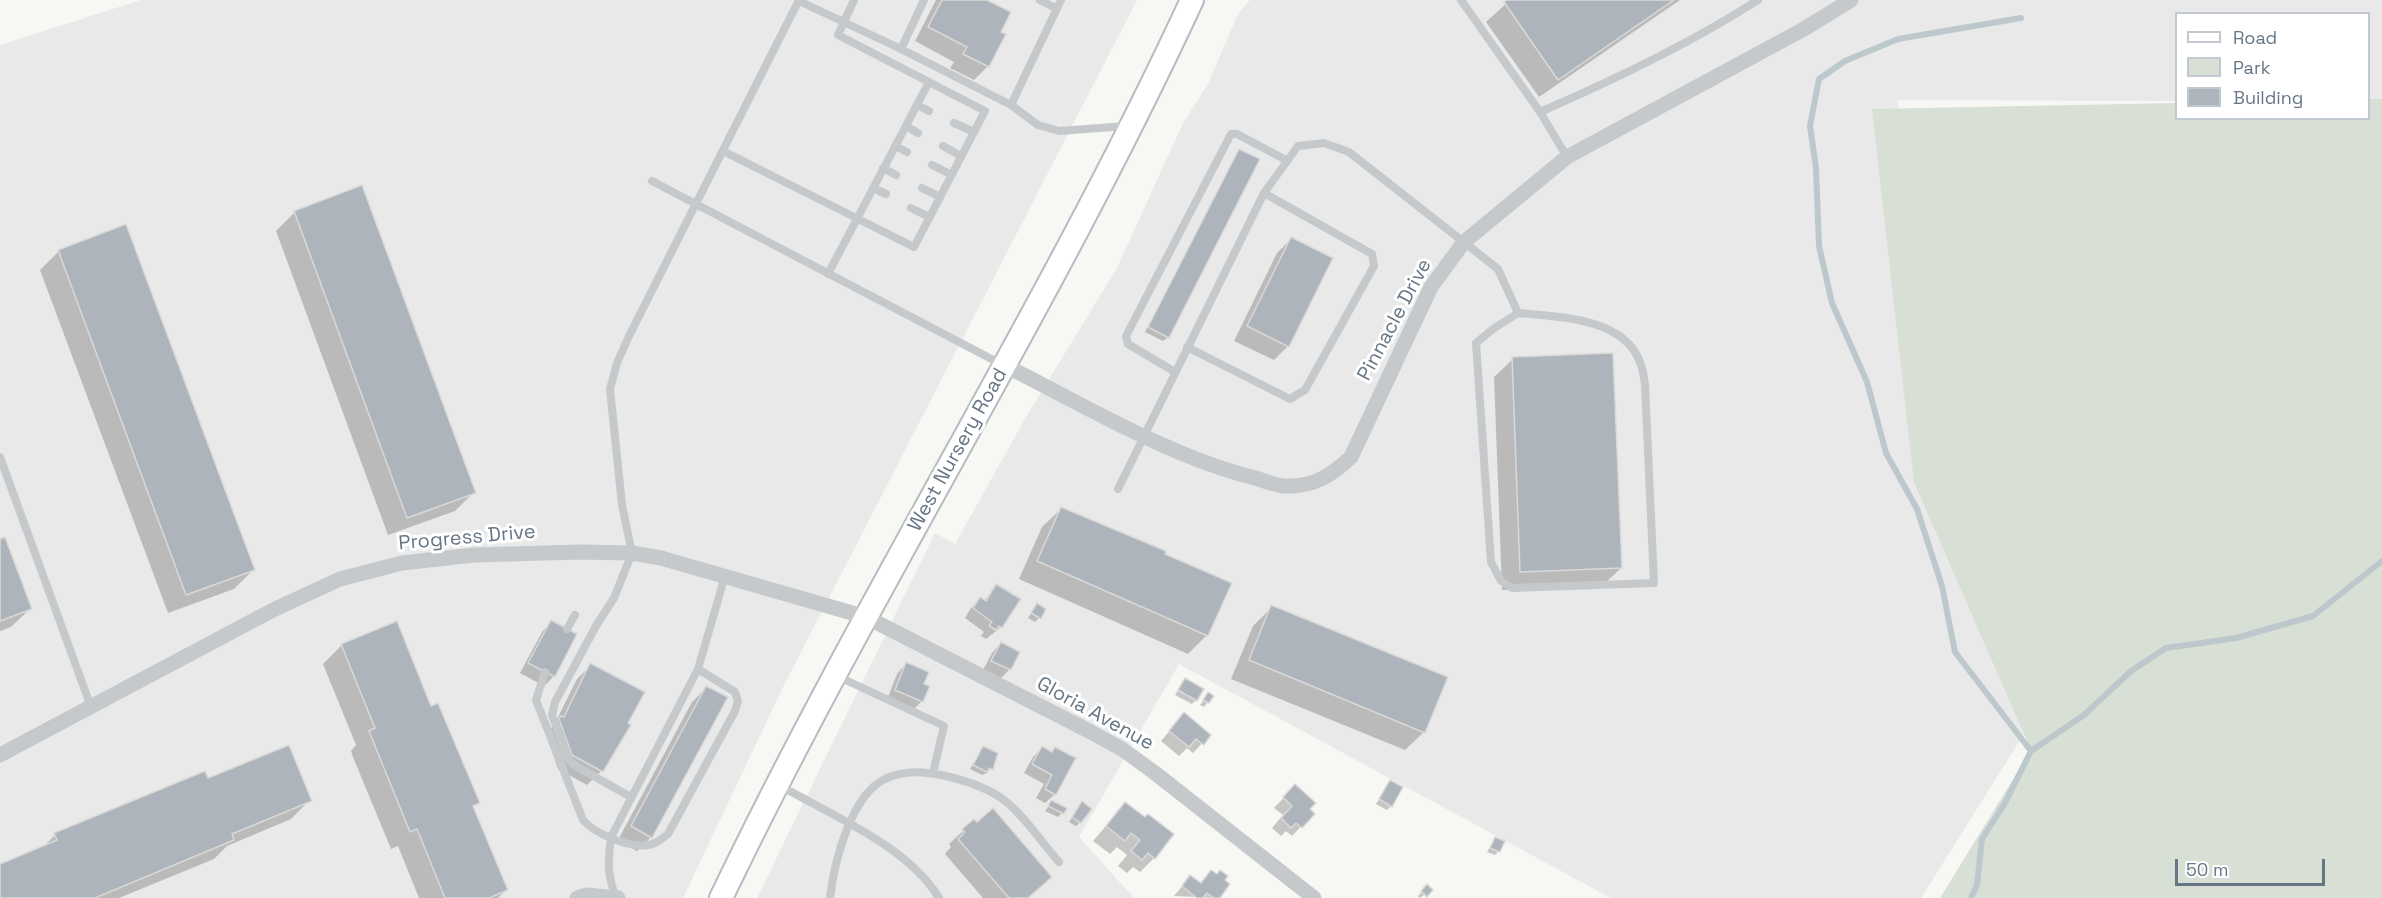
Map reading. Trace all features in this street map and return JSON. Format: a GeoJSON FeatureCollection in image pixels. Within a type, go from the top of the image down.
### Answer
{"type":"FeatureCollection","features":[{"type":"Feature","properties":{"kind":"main road","name":"West Nursery Road"},"geometry":{"type":"LineString","coordinates":[[721,898],[835,675],[1004,365],[1131,125],[1192,0]]}},
{"type":"Feature","properties":{"kind":"street","name":"Pinnacle Drive"},"geometry":{"type":"LineString","coordinates":[[1004,365],[1144,434],[1233,473],[1286,486],[1317,482],[1335,472],[1351,457],[1431,287],[1464,242],[1567,157],[1804,29],[1851,0]]}},
{"type":"Feature","properties":{"kind":"street","name":"Progress Drive"},"geometry":{"type":"LineString","coordinates":[[0,755],[273,610],[340,579],[402,563],[474,555],[632,553],[661,558],[866,617]]}},
{"type":"Feature","properties":{"kind":"street","name":"Gloria Avenue"},"geometry":{"type":"LineString","coordinates":[[866,617],[1122,749],[1314,898]]}},
{"type":"Feature","properties":{"kind":"street"},"geometry":{"type":"LineString","coordinates":[[577,898],[586,895],[617,898]]}},
{"type":"Feature","properties":{"kind":"lane"},"geometry":{"type":"LineString","coordinates":[[723,151],[914,247],[985,111],[838,35],[854,0]]}},
{"type":"Feature","properties":{"kind":"lane"},"geometry":{"type":"LineString","coordinates":[[901,49],[924,0]]}},
{"type":"Feature","properties":{"kind":"lane"},"geometry":{"type":"LineString","coordinates":[[1040,0],[1057,9]]}},
{"type":"Feature","properties":{"kind":"lane"},"geometry":{"type":"LineString","coordinates":[[1011,105],[1061,0]]}},
{"type":"Feature","properties":{"kind":"lane"},"geometry":{"type":"LineString","coordinates":[[1461,0],[1540,112],[1567,157]]}},
{"type":"Feature","properties":{"kind":"lane"},"geometry":{"type":"LineString","coordinates":[[1540,112],[1600,86],[1731,17],[1758,0]]}},
{"type":"Feature","properties":{"kind":"lane"},"geometry":{"type":"LineString","coordinates":[[632,797],[574,765],[567,757],[552,715],[555,702],[596,626],[614,598],[632,553],[616,463],[610,389],[617,363],[799,1],[901,49],[1011,105],[1038,125],[1059,131],[1131,125]]}},
{"type":"Feature","properties":{"kind":"lane"},"geometry":{"type":"LineString","coordinates":[[828,274],[929,82]]}},
{"type":"Feature","properties":{"kind":"lane"},"geometry":{"type":"LineString","coordinates":[[917,105],[929,111]]}},
{"type":"Feature","properties":{"kind":"lane"},"geometry":{"type":"LineString","coordinates":[[954,123],[974,132]]}},
{"type":"Feature","properties":{"kind":"lane"},"geometry":{"type":"LineString","coordinates":[[906,126],[918,133]]}},
{"type":"Feature","properties":{"kind":"lane"},"geometry":{"type":"LineString","coordinates":[[1175,372],[1128,344],[1126,336],[1231,134],[1237,134],[1286,160]]}},
{"type":"Feature","properties":{"kind":"lane"},"geometry":{"type":"LineString","coordinates":[[1118,489],[1264,193],[1298,146],[1324,142],[1349,152],[1498,269],[1518,313]]}},
{"type":"Feature","properties":{"kind":"lane"},"geometry":{"type":"LineString","coordinates":[[895,146],[907,152]]}},
{"type":"Feature","properties":{"kind":"lane"},"geometry":{"type":"LineString","coordinates":[[943,146],[962,156]]}},
{"type":"Feature","properties":{"kind":"lane"},"geometry":{"type":"LineString","coordinates":[[932,165],[952,175]]}},
{"type":"Feature","properties":{"kind":"lane"},"geometry":{"type":"LineString","coordinates":[[883,168],[896,175]]}},
{"type":"Feature","properties":{"kind":"lane"},"geometry":{"type":"LineString","coordinates":[[652,181],[695,206],[1004,365]]}},
{"type":"Feature","properties":{"kind":"lane"},"geometry":{"type":"LineString","coordinates":[[873,188],[886,194]]}},
{"type":"Feature","properties":{"kind":"lane"},"geometry":{"type":"LineString","coordinates":[[922,188],[940,197]]}},
{"type":"Feature","properties":{"kind":"lane"},"geometry":{"type":"LineString","coordinates":[[1187,347],[1290,399],[1305,390],[1374,266],[1372,254],[1264,193]]}},
{"type":"Feature","properties":{"kind":"lane"},"geometry":{"type":"LineString","coordinates":[[911,208],[929,217]]}},
{"type":"Feature","properties":{"kind":"lane"},"geometry":{"type":"LineString","coordinates":[[1518,313],[1599,325],[1623,338],[1640,360],[1646,385],[1654,583],[1512,588],[1501,581],[1491,562],[1476,343],[1518,313]]}},
{"type":"Feature","properties":{"kind":"lane"},"geometry":{"type":"LineString","coordinates":[[0,457],[91,707]]}},
{"type":"Feature","properties":{"kind":"lane"},"geometry":{"type":"LineString","coordinates":[[617,898],[610,882],[607,863],[611,837],[698,669],[726,576]]}},
{"type":"Feature","properties":{"kind":"lane"},"geometry":{"type":"LineString","coordinates":[[567,629],[575,615]]}},
{"type":"Feature","properties":{"kind":"lane"},"geometry":{"type":"LineString","coordinates":[[545,672],[536,700],[583,820],[588,826],[611,837],[636,845],[649,846],[668,834],[735,711],[738,701],[735,692],[698,669]]}},
{"type":"Feature","properties":{"kind":"lane"},"geometry":{"type":"LineString","coordinates":[[835,675],[944,726],[933,773]]}},
{"type":"Feature","properties":{"kind":"lane"},"geometry":{"type":"LineString","coordinates":[[830,898],[834,867],[850,825],[866,794],[886,778],[915,771],[977,784],[1006,801],[1059,862]]}},
{"type":"Feature","properties":{"kind":"lane"},"geometry":{"type":"LineString","coordinates":[[778,785],[887,846],[930,881],[939,898]]}},
{"type":"Feature","properties":{"kind":"shaded area"},"geometry":{"type":"Polygon","coordinates":[[[141,0],[1137,0],[783,687],[683,898],[0,898],[0,45],[141,0]]]}},
{"type":"Feature","properties":{"kind":"shaded area"},"geometry":{"type":"Polygon","coordinates":[[[1250,0],[2382,0],[2382,102],[2370,102],[2370,12],[2175,12],[2175,101],[1897,100],[2039,710],[1921,898],[1611,898],[1179,664],[1079,837],[1134,898],[757,898],[935,533],[955,544],[1026,417],[1117,268],[1183,123],[1208,84],[1238,14],[1250,0]]]}},
{"type":"Feature","properties":{"kind":"green space"},"geometry":{"type":"Polygon","coordinates":[[[2370,99],[2382,99],[2382,898],[1940,898],[2031,750],[1914,482],[1872,109],[2175,103],[2175,120],[2370,120],[2370,99]]]}},
{"type":"Feature","properties":{"kind":"building"},"geometry":{"type":"Polygon","coordinates":[[[942,0],[987,0],[1011,12],[1001,32],[1006,34],[989,67],[963,54],[967,47],[928,27],[942,0]]]}},
{"type":"Feature","properties":{"kind":"building"},"geometry":{"type":"Polygon","coordinates":[[[1507,0],[1674,0],[1558,80],[1504,2],[1507,0]]]}},
{"type":"Feature","properties":{"kind":"building"},"geometry":{"type":"Polygon","coordinates":[[[1239,149],[1260,159],[1169,338],[1148,327],[1239,149]]]}},
{"type":"Feature","properties":{"kind":"building"},"geometry":{"type":"Polygon","coordinates":[[[362,185],[476,493],[407,518],[294,211],[362,185]]]}},
{"type":"Feature","properties":{"kind":"building"},"geometry":{"type":"Polygon","coordinates":[[[126,224],[255,570],[186,595],[58,250],[126,224]]]}},
{"type":"Feature","properties":{"kind":"building"},"geometry":{"type":"Polygon","coordinates":[[[1291,237],[1333,258],[1289,347],[1247,326],[1291,237]]]}},
{"type":"Feature","properties":{"kind":"building"},"geometry":{"type":"Polygon","coordinates":[[[1613,353],[1622,568],[1520,572],[1512,357],[1613,353]]]}},
{"type":"Feature","properties":{"kind":"building"},"geometry":{"type":"Polygon","coordinates":[[[1061,507],[1166,551],[1165,554],[1232,583],[1208,636],[1037,561],[1061,507]]]}},
{"type":"Feature","properties":{"kind":"building"},"geometry":{"type":"Polygon","coordinates":[[[5,537],[32,609],[0,621],[0,539],[5,537]]]}},
{"type":"Feature","properties":{"kind":"building"},"geometry":{"type":"Polygon","coordinates":[[[996,584],[1021,599],[1002,628],[999,626],[996,630],[989,626],[992,622],[973,608],[980,597],[986,601],[996,584]]]}},
{"type":"Feature","properties":{"kind":"building"},"geometry":{"type":"Polygon","coordinates":[[[1037,603],[1046,609],[1041,619],[1031,613],[1037,603]]]}},
{"type":"Feature","properties":{"kind":"building"},"geometry":{"type":"Polygon","coordinates":[[[1271,605],[1448,677],[1425,733],[1249,660],[1271,605]]]}},
{"type":"Feature","properties":{"kind":"building"},"geometry":{"type":"Polygon","coordinates":[[[551,620],[577,634],[555,677],[528,663],[551,620]]]}},
{"type":"Feature","properties":{"kind":"building"},"geometry":{"type":"Polygon","coordinates":[[[397,621],[431,706],[438,703],[480,803],[473,806],[508,890],[489,898],[445,898],[417,829],[410,832],[369,731],[375,728],[341,644],[397,621]]]}},
{"type":"Feature","properties":{"kind":"building"},"geometry":{"type":"Polygon","coordinates":[[[1001,642],[1020,652],[1011,670],[991,661],[1001,642]]]}},
{"type":"Feature","properties":{"kind":"building"},"geometry":{"type":"Polygon","coordinates":[[[906,662],[929,672],[924,684],[930,686],[923,702],[895,690],[906,662]]]}},
{"type":"Feature","properties":{"kind":"building"},"geometry":{"type":"Polygon","coordinates":[[[590,663],[645,692],[628,723],[631,725],[603,772],[572,755],[559,719],[561,716],[564,717],[590,663]]]}},
{"type":"Feature","properties":{"kind":"building"},"geometry":{"type":"Polygon","coordinates":[[[1185,678],[1204,689],[1197,701],[1178,690],[1185,678]]]}},
{"type":"Feature","properties":{"kind":"building"},"geometry":{"type":"Polygon","coordinates":[[[706,686],[728,697],[652,838],[631,826],[706,686]]]}},
{"type":"Feature","properties":{"kind":"building"},"geometry":{"type":"Polygon","coordinates":[[[1208,692],[1214,696],[1209,703],[1203,700],[1208,692]]]}},
{"type":"Feature","properties":{"kind":"building"},"geometry":{"type":"Polygon","coordinates":[[[1184,712],[1211,735],[1204,745],[1196,739],[1189,747],[1169,731],[1184,712]]]}},
{"type":"Feature","properties":{"kind":"building"},"geometry":{"type":"Polygon","coordinates":[[[289,745],[312,801],[232,834],[234,840],[95,898],[0,898],[0,864],[57,840],[54,833],[205,771],[208,778],[289,745]]]}},
{"type":"Feature","properties":{"kind":"building"},"geometry":{"type":"Polygon","coordinates":[[[983,746],[998,753],[993,770],[989,768],[987,772],[973,765],[983,746]]]}},
{"type":"Feature","properties":{"kind":"building"},"geometry":{"type":"Polygon","coordinates":[[[1042,746],[1052,752],[1055,747],[1076,758],[1056,795],[1045,789],[1052,775],[1032,764],[1042,746]]]}},
{"type":"Feature","properties":{"kind":"building"},"geometry":{"type":"Polygon","coordinates":[[[1390,780],[1403,787],[1392,807],[1379,799],[1390,780]]]}},
{"type":"Feature","properties":{"kind":"building"},"geometry":{"type":"Polygon","coordinates":[[[1295,784],[1316,803],[1310,809],[1315,814],[1302,828],[1296,823],[1291,828],[1281,818],[1292,806],[1283,797],[1295,784]]]}},
{"type":"Feature","properties":{"kind":"building"},"geometry":{"type":"Polygon","coordinates":[[[1051,800],[1067,808],[1064,814],[1048,806],[1051,800]]]}},
{"type":"Feature","properties":{"kind":"building"},"geometry":{"type":"Polygon","coordinates":[[[1082,801],[1092,809],[1081,823],[1072,817],[1082,801]]]}},
{"type":"Feature","properties":{"kind":"building"},"geometry":{"type":"Polygon","coordinates":[[[1125,802],[1145,817],[1148,814],[1174,834],[1155,859],[1148,853],[1142,860],[1131,851],[1140,840],[1131,833],[1125,841],[1106,826],[1125,802]]]}},
{"type":"Feature","properties":{"kind":"building"},"geometry":{"type":"Polygon","coordinates":[[[993,808],[1052,877],[1028,898],[1009,898],[958,839],[965,832],[962,829],[974,819],[977,822],[993,808]]]}},
{"type":"Feature","properties":{"kind":"building"},"geometry":{"type":"Polygon","coordinates":[[[1495,837],[1505,841],[1500,852],[1490,848],[1495,837]]]}},
{"type":"Feature","properties":{"kind":"building"},"geometry":{"type":"Polygon","coordinates":[[[1211,870],[1217,874],[1220,870],[1228,876],[1225,880],[1230,884],[1220,898],[1214,898],[1207,893],[1203,898],[1197,898],[1182,886],[1190,875],[1201,883],[1211,870]]]}},
{"type":"Feature","properties":{"kind":"building"},"geometry":{"type":"Polygon","coordinates":[[[1427,884],[1433,890],[1427,897],[1421,891],[1427,884]]]}},
{"type":"Feature","properties":{"kind":"waterway"},"geometry":{"type":"LineString","coordinates":[[2021,18],[1898,39],[1845,61],[1819,79],[1810,126],[1816,168],[1819,246],[1832,303],[1867,382],[1886,453],[1917,509],[1942,586],[1955,652],[2031,751]]}},
{"type":"Feature","properties":{"kind":"waterway"},"geometry":{"type":"LineString","coordinates":[[1971,898],[1977,885],[1982,839],[2005,803],[2031,751],[2084,715],[2131,671],[2166,648],[2236,638],[2313,616],[2382,561]]}}]}
